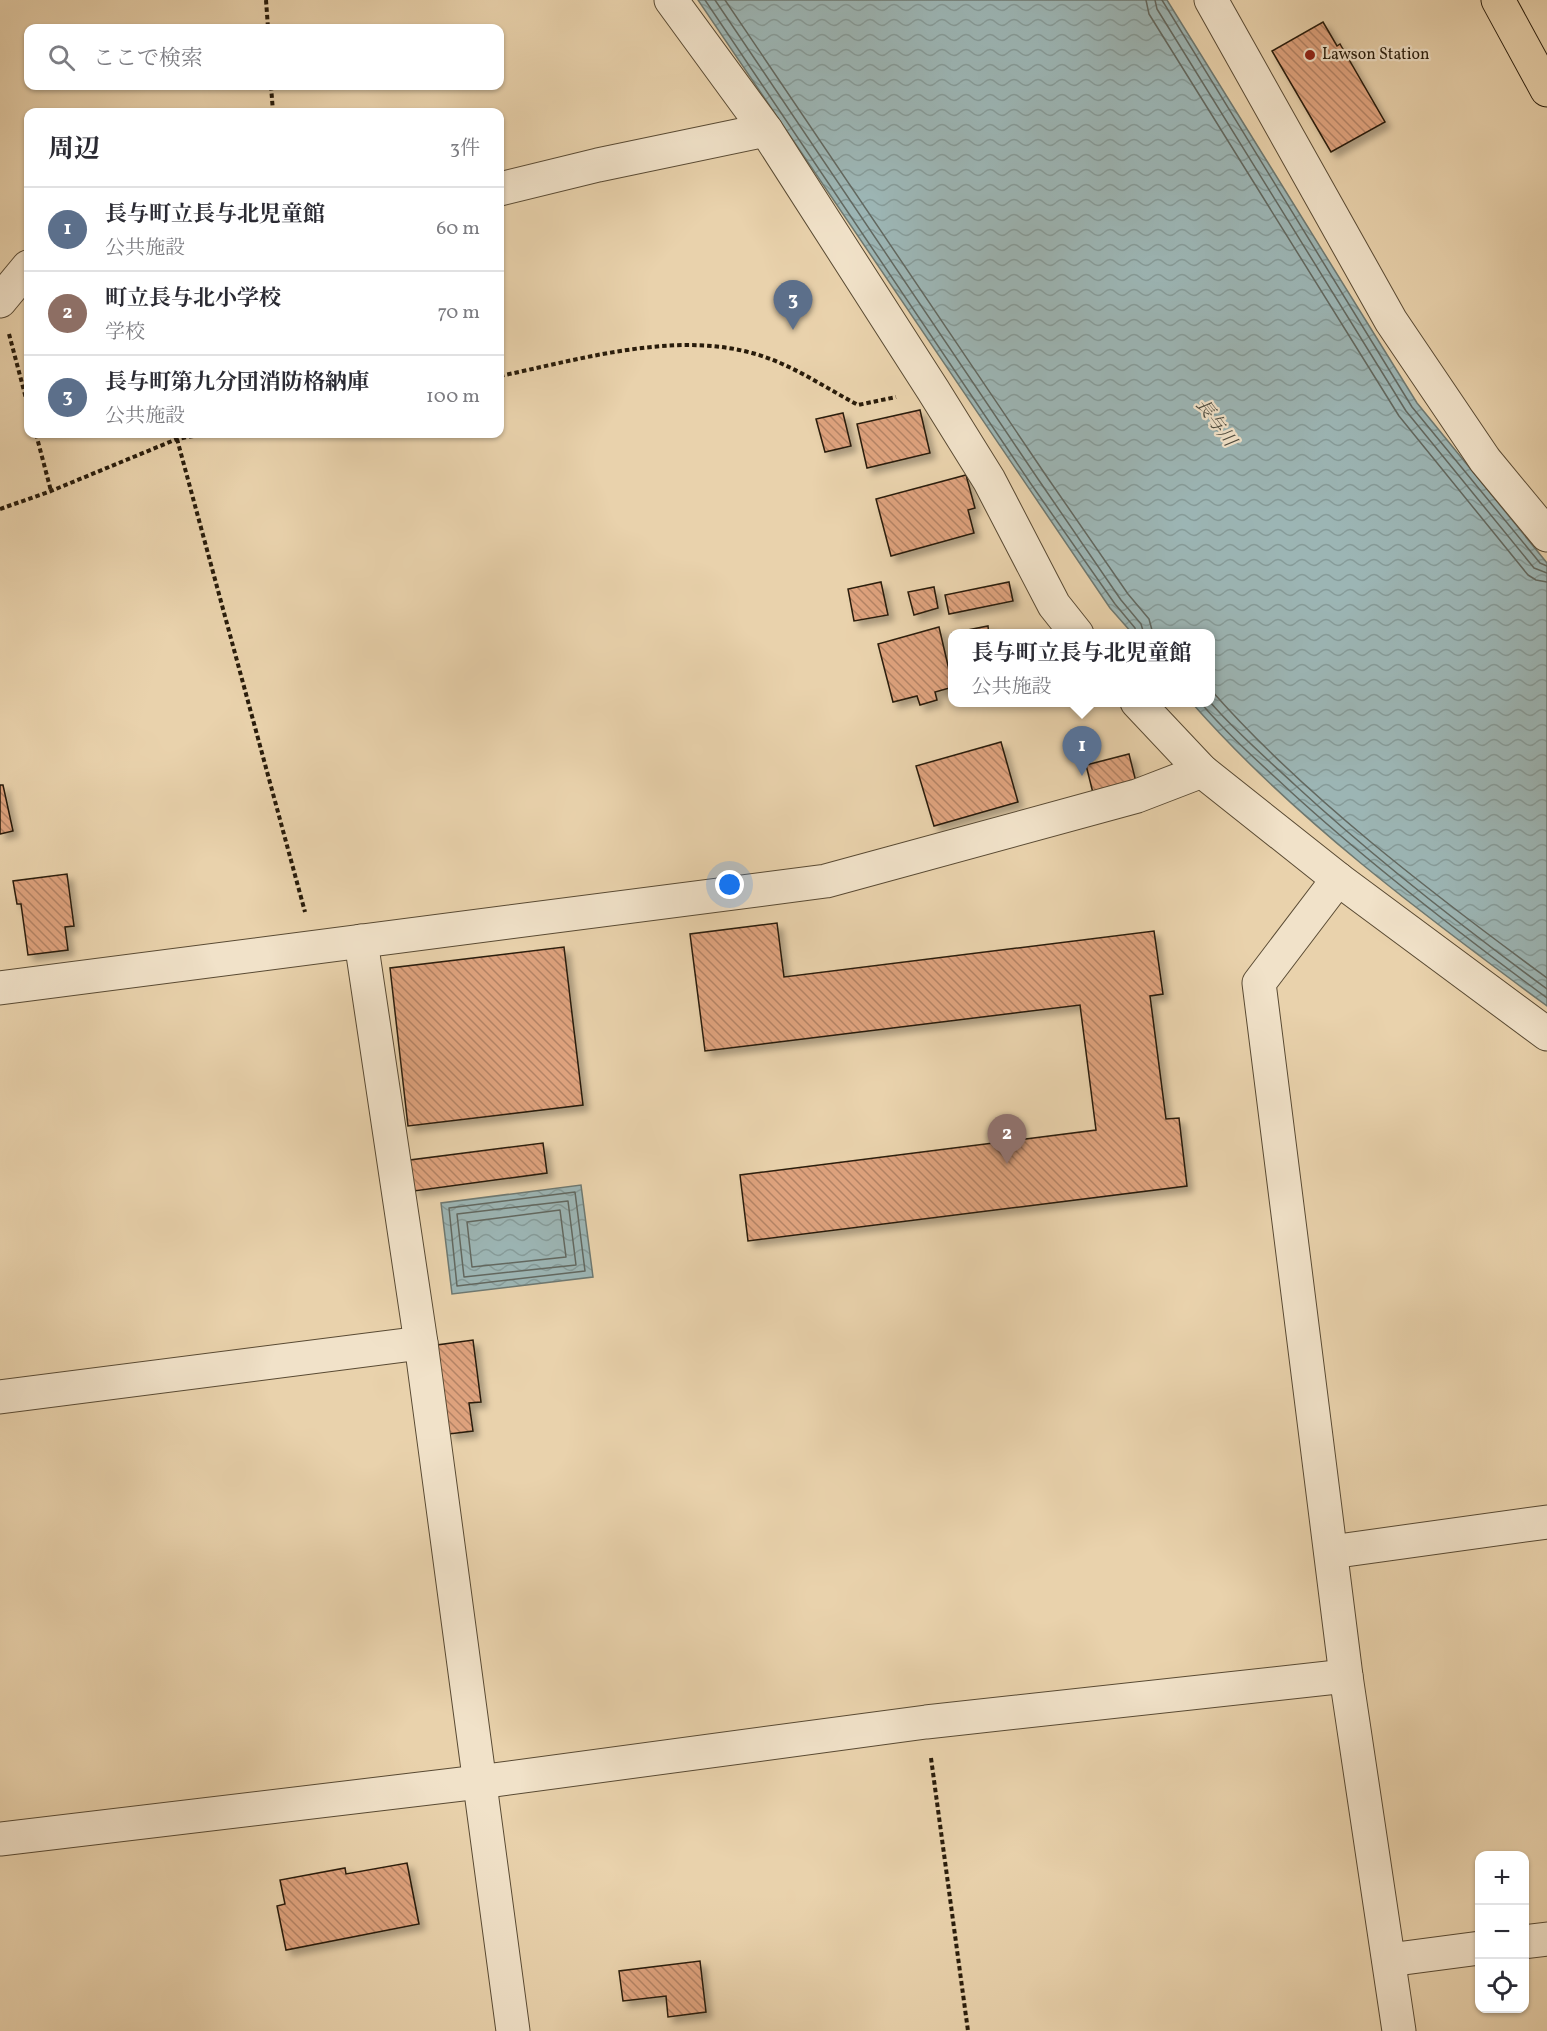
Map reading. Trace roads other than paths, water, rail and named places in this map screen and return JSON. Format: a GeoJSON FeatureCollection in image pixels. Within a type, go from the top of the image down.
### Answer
{"type":"FeatureCollection","features":[{"type":"Feature","properties":{"kind":"highway"},"geometry":{"type":"LineString","coordinates":[[1498,0],[1547,90]]}},
{"type":"Feature","properties":{"kind":"street"},"geometry":{"type":"LineString","coordinates":[[671,0],[766,130],[933,390],[989,480],[1054,604],[1074,629]]}},
{"type":"Feature","properties":{"kind":"street"},"geometry":{"type":"LineString","coordinates":[[1219,3],[1391,321],[1485,460],[1547,535]]}},
{"type":"Feature","properties":{"kind":"street"},"geometry":{"type":"LineString","coordinates":[[504,188],[598,165],[766,130]]}},
{"type":"Feature","properties":{"kind":"street"},"geometry":{"type":"LineString","coordinates":[[0,301],[24,272]]}},
{"type":"Feature","properties":{"kind":"street"},"geometry":{"type":"LineString","coordinates":[[1142,707],[1202,771],[1338,879],[1547,1034]]}},
{"type":"Feature","properties":{"kind":"street"},"geometry":{"type":"LineString","coordinates":[[0,988],[826,881],[1137,796],[1202,771]]}},
{"type":"Feature","properties":{"kind":"street"},"geometry":{"type":"LineString","coordinates":[[1338,879],[1259,983],[1346,1676],[1399,2031]]}},
{"type":"Feature","properties":{"kind":"street"},"geometry":{"type":"LineString","coordinates":[[361,941],[421,1343],[513,2031]]}},
{"type":"Feature","properties":{"kind":"street"},"geometry":{"type":"LineString","coordinates":[[0,1397],[421,1343]]}},
{"type":"Feature","properties":{"kind":"street"},"geometry":{"type":"LineString","coordinates":[[1331,1552],[1547,1522]]}},
{"type":"Feature","properties":{"kind":"street"},"geometry":{"type":"LineString","coordinates":[[0,1839],[479,1782],[926,1722],[1346,1676]]}},
{"type":"Feature","properties":{"kind":"street"},"geometry":{"type":"LineString","coordinates":[[1529,1942],[1547,1940]]}},
{"type":"Feature","properties":{"kind":"street"},"geometry":{"type":"LineString","coordinates":[[1389,1960],[1475,1949]]}},
{"type":"Feature","properties":{"kind":"water","name":"長与川"},"geometry":{"type":"Polygon","coordinates":[[[698,0],[1167,0],[1417,403],[1547,563],[1547,1006],[1361,864],[1272,786],[1196,707],[1215,707],[1215,629],[1128,629],[1110,608],[698,0]]]}},
{"type":"Feature","properties":{"kind":"water"},"geometry":{"type":"Polygon","coordinates":[[[581,1185],[593,1277],[452,1294],[441,1203],[581,1185]]]}},
{"type":"Feature","properties":{"kind":"place","name":"Lawson Station"},"geometry":{"type":"Point","coordinates":[1310,55]}},
{"type":"Feature","properties":{"kind":"place","name":"長与町第九分団消防格納庫"},"geometry":{"type":"Point","coordinates":[793,330]}},
{"type":"Feature","properties":{"kind":"place","name":"長与町立長与北児童館"},"geometry":{"type":"Point","coordinates":[1082,776]}},
{"type":"Feature","properties":{"kind":"place","name":"町立長与北小学校"},"geometry":{"type":"Point","coordinates":[1007,1164]}}]}
